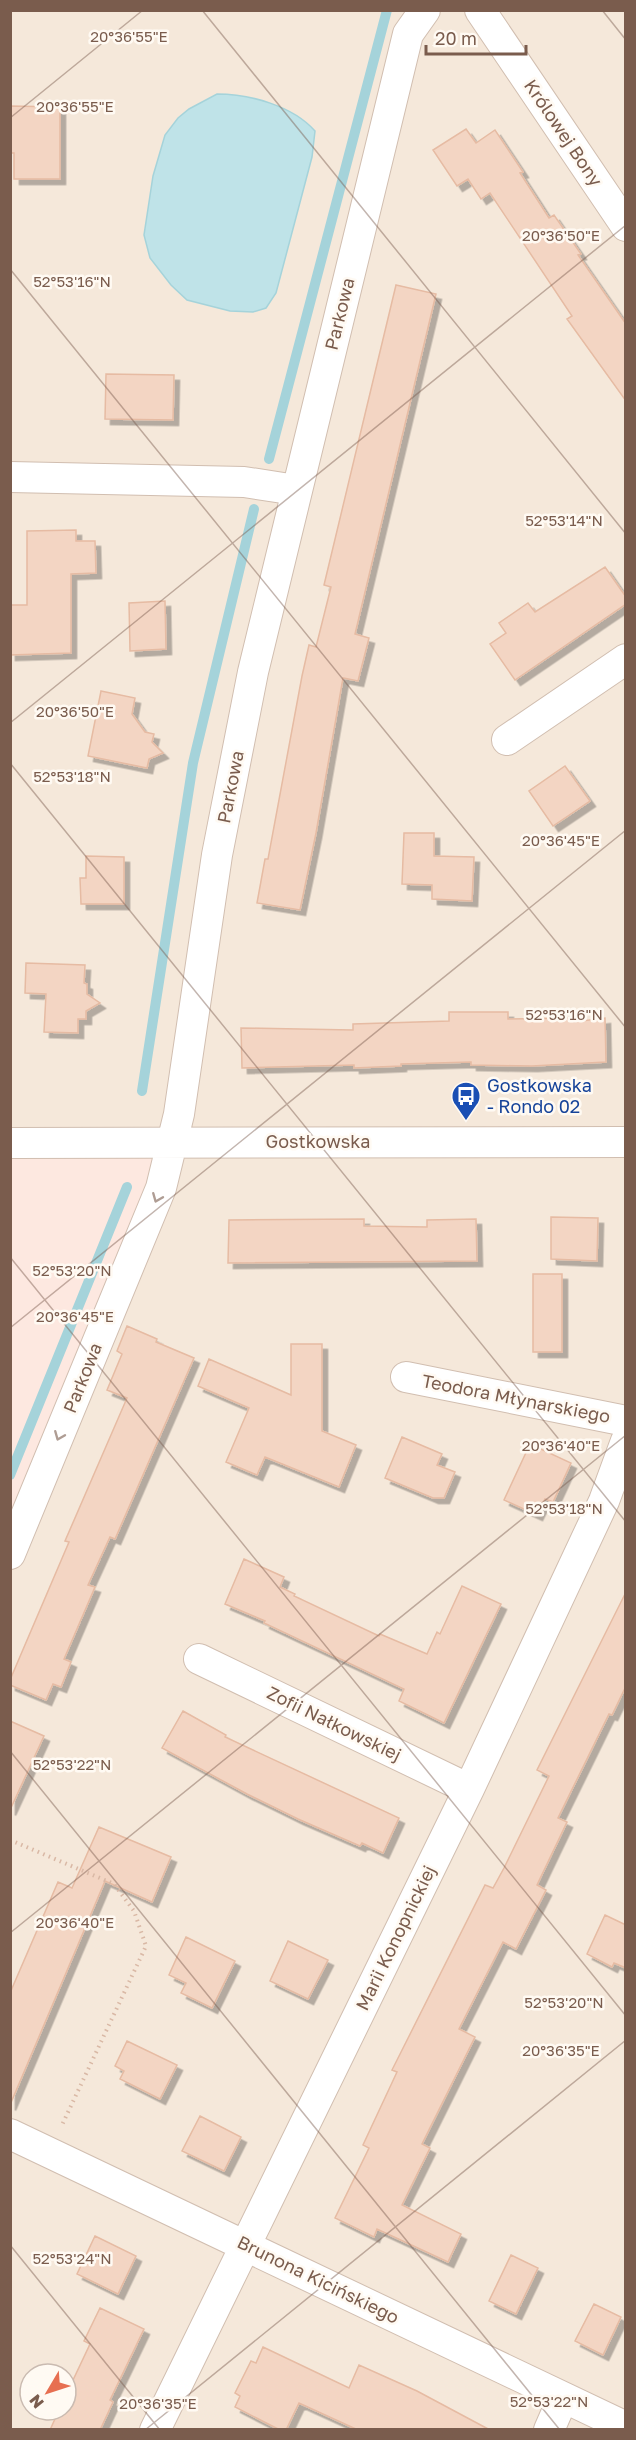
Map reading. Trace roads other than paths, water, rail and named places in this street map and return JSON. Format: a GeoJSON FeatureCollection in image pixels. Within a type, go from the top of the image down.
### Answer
{"type":"FeatureCollection","features":[{"type":"Feature","properties":{"kind":"street","name":"Parkowa"},"geometry":{"type":"LineString","coordinates":[[10,1554],[161,1188],[173,1142],[217,855],[253,672],[408,34],[425,10]]}},
{"type":"Feature","properties":{"kind":"street","name":"Królowej Bony"},"geometry":{"type":"LineString","coordinates":[[480,10],[626,226]]}},
{"type":"Feature","properties":{"kind":"street"},"geometry":{"type":"LineString","coordinates":[[10,477],[244,482],[296,490]]}},
{"type":"Feature","properties":{"kind":"street"},"geometry":{"type":"LineString","coordinates":[[507,740],[626,659]]}},
{"type":"Feature","properties":{"kind":"street","name":"Gostkowska"},"geometry":{"type":"LineString","coordinates":[[10,1143],[626,1142]]}},
{"type":"Feature","properties":{"kind":"street","name":"Teodora Młynarskiego"},"geometry":{"type":"LineString","coordinates":[[406,1377],[626,1421]]}},
{"type":"Feature","properties":{"kind":"street","name":"Marii Konopnickiej"},"geometry":{"type":"LineString","coordinates":[[155,2430],[469,1789],[604,1501],[626,1441]]}},
{"type":"Feature","properties":{"kind":"street","name":"Zofii Nałkowskiej"},"geometry":{"type":"LineString","coordinates":[[199,1659],[469,1789]]}},
{"type":"Feature","properties":{"kind":"street","name":"Brunona Kicińskiego"},"geometry":{"type":"LineString","coordinates":[[10,2134],[625,2426]]}},
{"type":"Feature","properties":{"kind":"street"},"geometry":{"type":"LineString","coordinates":[[549,2430],[563,2398]]}},
{"type":"Feature","properties":{"kind":"water"},"geometry":{"type":"Polygon","coordinates":[[[217,94],[243,96],[270,103],[295,115],[315,131],[312,157],[276,293],[266,308],[253,312],[230,311],[187,300],[171,285],[150,258],[144,235],[153,176],[165,135],[178,118],[189,109],[217,94]]]}},
{"type":"Feature","properties":{"kind":"waterway"},"geometry":{"type":"LineString","coordinates":[[269,459],[387,10]]}},
{"type":"Feature","properties":{"kind":"waterway"},"geometry":{"type":"LineString","coordinates":[[142,1091],[193,763],[254,509]]}},
{"type":"Feature","properties":{"kind":"waterway"},"geometry":{"type":"LineString","coordinates":[[10,1475],[127,1187]]}},
{"type":"Feature","properties":{"kind":"place","name":"Gostkowska - Rondo 02"},"geometry":{"type":"Point","coordinates":[466,1122]}}]}
